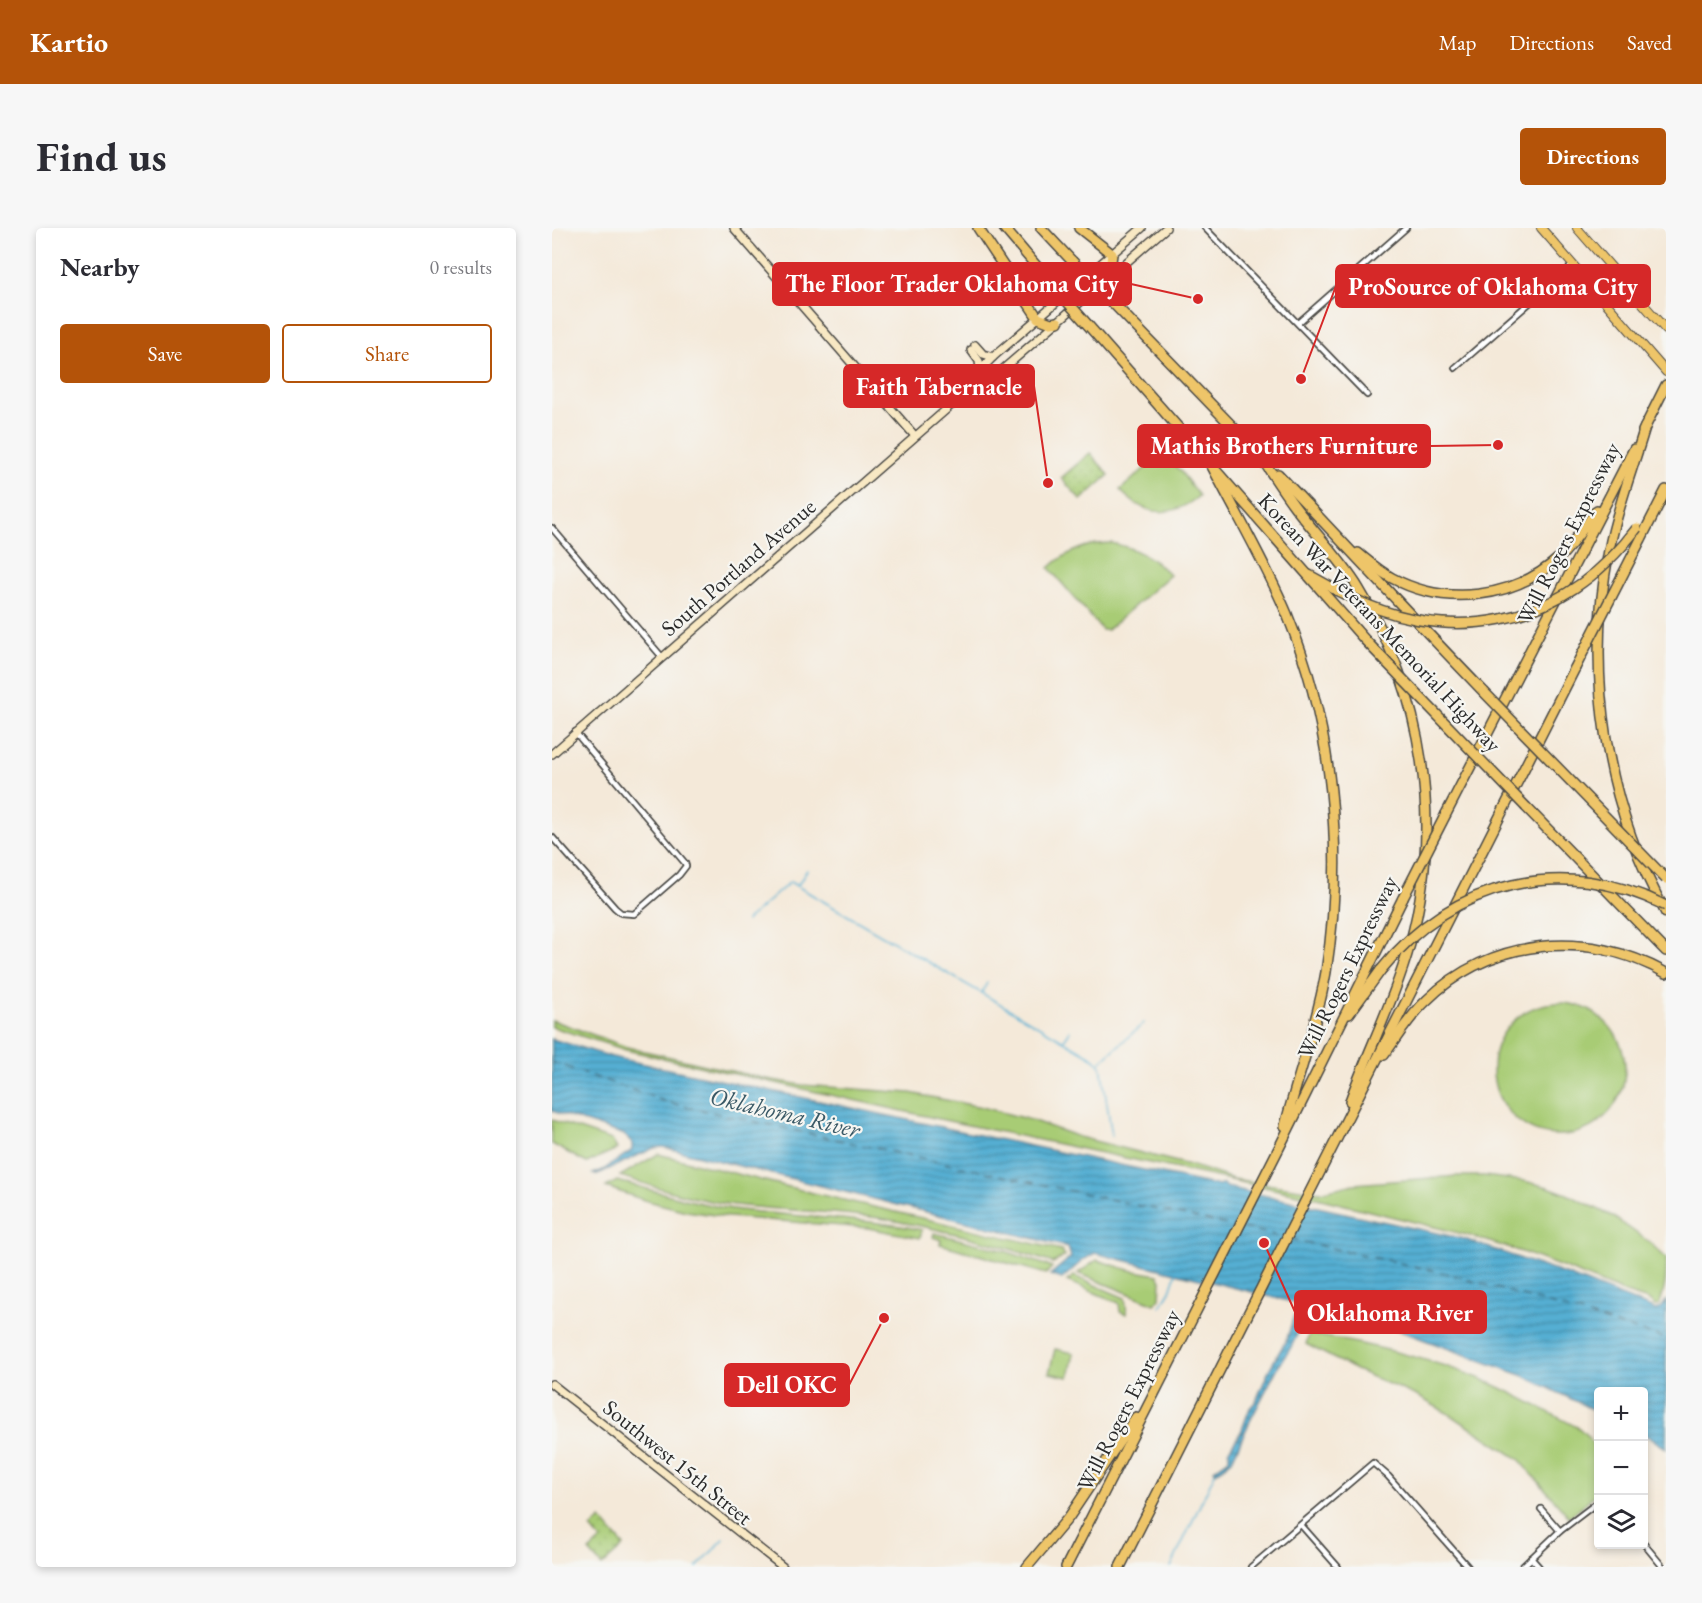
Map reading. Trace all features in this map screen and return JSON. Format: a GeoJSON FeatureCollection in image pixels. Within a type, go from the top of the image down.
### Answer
{"type":"FeatureCollection","features":[{"type":"Feature","properties":{"kind":"highway"},"geometry":{"type":"LineString","coordinates":[[978,228],[1038,318],[1051,323],[1058,322]]}},
{"type":"Feature","properties":{"kind":"highway","name":"Korean War Veterans Memorial Highway"},"geometry":{"type":"LineString","coordinates":[[1004,228],[1302,571],[1365,640],[1608,894],[1666,951]]}},
{"type":"Feature","properties":{"kind":"highway","name":"Korean War Veterans Memorial Highway"},"geometry":{"type":"LineString","coordinates":[[1041,228],[1338,536],[1373,577],[1666,879]]}},
{"type":"Feature","properties":{"kind":"highway"},"geometry":{"type":"LineString","coordinates":[[1079,228],[1112,254],[1109,278]]}},
{"type":"Feature","properties":{"kind":"highway","name":"Will Rogers Expressway"},"geometry":{"type":"LineString","coordinates":[[1066,1567],[1281,1144],[1353,996],[1664,389]]}},
{"type":"Feature","properties":{"kind":"highway"},"geometry":{"type":"LineString","coordinates":[[1645,427],[1619,510],[1607,560],[1600,624],[1600,686],[1606,744],[1620,804],[1640,859],[1666,913]]}},
{"type":"Feature","properties":{"kind":"highway"},"geometry":{"type":"LineString","coordinates":[[1259,454],[1296,508],[1342,563],[1375,615],[1398,667],[1409,702],[1417,735],[1425,788],[1426,830],[1423,868],[1420,897],[1411,937],[1395,987],[1336,1140]]}},
{"type":"Feature","properties":{"kind":"highway"},"geometry":{"type":"LineString","coordinates":[[1213,468],[1263,561],[1290,622],[1315,702],[1330,780],[1335,870],[1329,953],[1313,1033],[1281,1144]]}},
{"type":"Feature","properties":{"kind":"highway"},"geometry":{"type":"LineString","coordinates":[[1338,536],[1379,570],[1406,584],[1440,594],[1479,595],[1521,583],[1553,563],[1568,549],[1613,489]]}},
{"type":"Feature","properties":{"kind":"highway"},"geometry":{"type":"LineString","coordinates":[[1120,1567],[1666,490]]}},
{"type":"Feature","properties":{"kind":"highway"},"geometry":{"type":"LineString","coordinates":[[1302,571],[1361,603],[1409,619],[1457,623],[1503,618],[1548,603],[1585,582],[1613,557],[1658,506]]}},
{"type":"Feature","properties":{"kind":"highway"},"geometry":{"type":"LineString","coordinates":[[1339,1028],[1381,970],[1408,940],[1446,911],[1473,897],[1516,884],[1555,879],[1593,882],[1640,894],[1666,906]]}},
{"type":"Feature","properties":{"kind":"highway"},"geometry":{"type":"LineString","coordinates":[[1366,1082],[1411,1018],[1431,996],[1463,972],[1506,952],[1547,945],[1587,946],[1634,957],[1666,973]]}},
{"type":"Feature","properties":{"kind":"highway"},"geometry":{"type":"LineString","coordinates":[[1027,1567],[1069,1518],[1157,1385]]}},
{"type":"Feature","properties":{"kind":"highway"},"geometry":{"type":"LineString","coordinates":[[1128,1567],[1138,1530]]}},
{"type":"Feature","properties":{"kind":"main road"},"geometry":{"type":"LineString","coordinates":[[734,228],[915,436]]}},
{"type":"Feature","properties":{"kind":"main road","name":"South Portland Avenue"},"geometry":{"type":"LineString","coordinates":[[948,408],[959,392],[993,357],[1142,228]]}},
{"type":"Feature","properties":{"kind":"main road","name":"South Portland Avenue"},"geometry":{"type":"LineString","coordinates":[[552,754],[915,436],[948,408],[985,384],[1166,228]]}},
{"type":"Feature","properties":{"kind":"main road"},"geometry":{"type":"LineString","coordinates":[[1541,228],[1666,372]]}},
{"type":"Feature","properties":{"kind":"main road"},"geometry":{"type":"LineString","coordinates":[[1577,228],[1666,330]]}},
{"type":"Feature","properties":{"kind":"main road"},"geometry":{"type":"LineString","coordinates":[[980,370],[973,348],[993,357]]}},
{"type":"Feature","properties":{"kind":"main road","name":"Southwest 15th Street"},"geometry":{"type":"LineString","coordinates":[[552,1384],[783,1567]]}},
{"type":"Feature","properties":{"kind":"street"},"geometry":{"type":"LineString","coordinates":[[1204,228],[1367,395]]}},
{"type":"Feature","properties":{"kind":"street"},"geometry":{"type":"LineString","coordinates":[[1298,323],[1406,228]]}},
{"type":"Feature","properties":{"kind":"street"},"geometry":{"type":"LineString","coordinates":[[1455,369],[1573,264]]}},
{"type":"Feature","properties":{"kind":"street"},"geometry":{"type":"LineString","coordinates":[[552,528],[662,657]]}},
{"type":"Feature","properties":{"kind":"street"},"geometry":{"type":"LineString","coordinates":[[552,837],[621,912],[634,914],[684,870],[685,863],[575,732]]}},
{"type":"Feature","properties":{"kind":"street"},"geometry":{"type":"LineString","coordinates":[[1251,1567],[1373,1463],[1388,1476],[1468,1567]]}},
{"type":"Feature","properties":{"kind":"street"},"geometry":{"type":"LineString","coordinates":[[1522,1567],[1560,1531],[1594,1504]]}},
{"type":"Feature","properties":{"kind":"street"},"geometry":{"type":"LineString","coordinates":[[1541,1509],[1560,1531]]}},
{"type":"Feature","properties":{"kind":"street"},"geometry":{"type":"LineString","coordinates":[[1301,1525],[1338,1567]]}},
{"type":"Feature","properties":{"kind":"street"},"geometry":{"type":"LineString","coordinates":[[1648,1549],[1663,1567]]}},
{"type":"Feature","properties":{"kind":"street"},"geometry":{"type":"LineString","coordinates":[[1531,1558],[1539,1567]]}},
{"type":"Feature","properties":{"kind":"green space"},"geometry":{"type":"Polygon","coordinates":[[[1090,453],[1109,475],[1081,500],[1061,478],[1090,453]]]}},
{"type":"Feature","properties":{"kind":"green space"},"geometry":{"type":"Polygon","coordinates":[[[1160,455],[1165,455],[1199,496],[1178,508],[1158,511],[1139,505],[1120,490],[1160,455]]]}},
{"type":"Feature","properties":{"kind":"green space"},"geometry":{"type":"Polygon","coordinates":[[[1111,543],[1143,554],[1170,575],[1107,630],[1102,630],[1049,568],[1063,557],[1078,550],[1111,543]]]}},
{"type":"Feature","properties":{"kind":"green space"},"geometry":{"type":"Polygon","coordinates":[[[1559,1003],[1584,1008],[1606,1022],[1620,1044],[1625,1069],[1620,1094],[1606,1116],[1584,1130],[1559,1135],[1534,1130],[1512,1116],[1498,1094],[1493,1069],[1498,1044],[1512,1022],[1534,1008],[1559,1003]]]}},
{"type":"Feature","properties":{"kind":"green space"},"geometry":{"type":"Polygon","coordinates":[[[552,1020],[627,1047],[767,1079],[802,1085],[910,1093],[982,1107],[1031,1120],[1079,1137],[1193,1166],[1233,1179],[1320,1192],[1354,1184],[1457,1176],[1484,1176],[1524,1181],[1567,1194],[1612,1216],[1649,1242],[1666,1258],[1663,1293],[1659,1305],[1655,1306],[1648,1300],[1565,1268],[1467,1235],[1317,1198],[939,1119],[626,1050],[552,1027],[552,1020]]]}},
{"type":"Feature","properties":{"kind":"green space"},"geometry":{"type":"Polygon","coordinates":[[[552,1120],[612,1140],[617,1149],[587,1163],[552,1144],[552,1120]]]}},
{"type":"Feature","properties":{"kind":"green space"},"geometry":{"type":"Polygon","coordinates":[[[658,1154],[813,1193],[1061,1250],[1065,1256],[1053,1263],[970,1238],[906,1223],[848,1214],[720,1203],[620,1176],[658,1154]]]}},
{"type":"Feature","properties":{"kind":"green space"},"geometry":{"type":"Polygon","coordinates":[[[617,1181],[718,1207],[874,1222],[922,1230],[920,1238],[868,1228],[729,1217],[686,1211],[606,1187],[617,1181]]]}},
{"type":"Feature","properties":{"kind":"green space"},"geometry":{"type":"Polygon","coordinates":[[[934,1233],[1002,1250],[1052,1267],[1046,1274],[940,1244],[941,1240],[933,1237],[934,1233]]]}},
{"type":"Feature","properties":{"kind":"green space"},"geometry":{"type":"Polygon","coordinates":[[[1097,1260],[1129,1270],[1158,1275],[1161,1280],[1160,1298],[1155,1304],[1078,1273],[1097,1260]]]}},
{"type":"Feature","properties":{"kind":"green space"},"geometry":{"type":"Polygon","coordinates":[[[1074,1276],[1125,1298],[1127,1314],[1120,1312],[1119,1303],[1067,1281],[1074,1276]]]}},
{"type":"Feature","properties":{"kind":"green space"},"geometry":{"type":"Polygon","coordinates":[[[1309,1334],[1353,1342],[1439,1364],[1506,1390],[1579,1428],[1594,1445],[1594,1495],[1569,1517],[1519,1459],[1419,1397],[1356,1370],[1306,1344],[1309,1334]]]}},
{"type":"Feature","properties":{"kind":"green space"},"geometry":{"type":"Polygon","coordinates":[[[1055,1349],[1074,1353],[1069,1377],[1049,1373],[1055,1349]]]}},
{"type":"Feature","properties":{"kind":"green space"},"geometry":{"type":"Polygon","coordinates":[[[601,1519],[624,1546],[602,1566],[589,1551],[601,1540],[591,1528],[601,1519]]]}},
{"type":"Feature","properties":{"kind":"water","name":"Oklahoma River"},"geometry":{"type":"Polygon","coordinates":[[[552,1039],[612,1057],[1219,1186],[1223,1184],[1226,1187],[1464,1239],[1570,1276],[1656,1310],[1666,1301],[1666,1448],[1648,1437],[1648,1387],[1594,1387],[1594,1410],[1524,1376],[1389,1327],[1315,1305],[1309,1310],[1290,1349],[1278,1367],[1232,1460],[1216,1473],[1214,1470],[1229,1459],[1229,1450],[1241,1432],[1250,1408],[1256,1401],[1270,1368],[1287,1339],[1298,1310],[1296,1303],[1095,1253],[1083,1260],[1062,1279],[1050,1275],[1071,1257],[1068,1247],[663,1147],[654,1148],[596,1175],[593,1174],[603,1170],[632,1150],[632,1143],[625,1135],[552,1111],[552,1039]]]}},
{"type":"Feature","properties":{"kind":"waterway"},"geometry":{"type":"LineString","coordinates":[[798,885],[807,870]]}},
{"type":"Feature","properties":{"kind":"waterway"},"geometry":{"type":"LineString","coordinates":[[746,921],[790,882],[1095,1059],[1101,1066],[1112,1136]]}},
{"type":"Feature","properties":{"kind":"waterway"},"geometry":{"type":"LineString","coordinates":[[982,992],[987,983]]}},
{"type":"Feature","properties":{"kind":"waterway"},"geometry":{"type":"LineString","coordinates":[[1100,1062],[1144,1023]]}},
{"type":"Feature","properties":{"kind":"waterway"},"geometry":{"type":"LineString","coordinates":[[1064,1040],[1070,1031]]}},
{"type":"Feature","properties":{"kind":"waterway"},"geometry":{"type":"LineString","coordinates":[[1160,1307],[1170,1291],[1176,1273]]}},
{"type":"Feature","properties":{"kind":"waterway"},"geometry":{"type":"LineString","coordinates":[[1171,1567],[1215,1473]]}},
{"type":"Feature","properties":{"kind":"waterway"},"geometry":{"type":"LineString","coordinates":[[697,1567],[724,1539]]}},
{"type":"Feature","properties":{"kind":"ferry route"},"geometry":{"type":"LineString","coordinates":[[552,1062],[670,1103],[1236,1227]]}},
{"type":"Feature","properties":{"kind":"ferry route"},"geometry":{"type":"LineString","coordinates":[[1243,1228],[1283,1237]]}},
{"type":"Feature","properties":{"kind":"ferry route"},"geometry":{"type":"LineString","coordinates":[[1290,1239],[1449,1274],[1666,1339]]}},
{"type":"Feature","properties":{"kind":"place","name":"The Floor Trader Oklahoma City"},"geometry":{"type":"Point","coordinates":[1198,299]}},
{"type":"Feature","properties":{"kind":"place","name":"ProSource of Oklahoma City"},"geometry":{"type":"Point","coordinates":[1301,379]}},
{"type":"Feature","properties":{"kind":"place","name":"Mathis Brothers Furniture"},"geometry":{"type":"Point","coordinates":[1498,445]}},
{"type":"Feature","properties":{"kind":"place","name":"Faith Tabernacle"},"geometry":{"type":"Point","coordinates":[1048,483]}},
{"type":"Feature","properties":{"kind":"place","name":"Oklahoma River"},"geometry":{"type":"Point","coordinates":[1264,1243]}},
{"type":"Feature","properties":{"kind":"place","name":"Dell OKC"},"geometry":{"type":"Point","coordinates":[884,1318]}}]}
